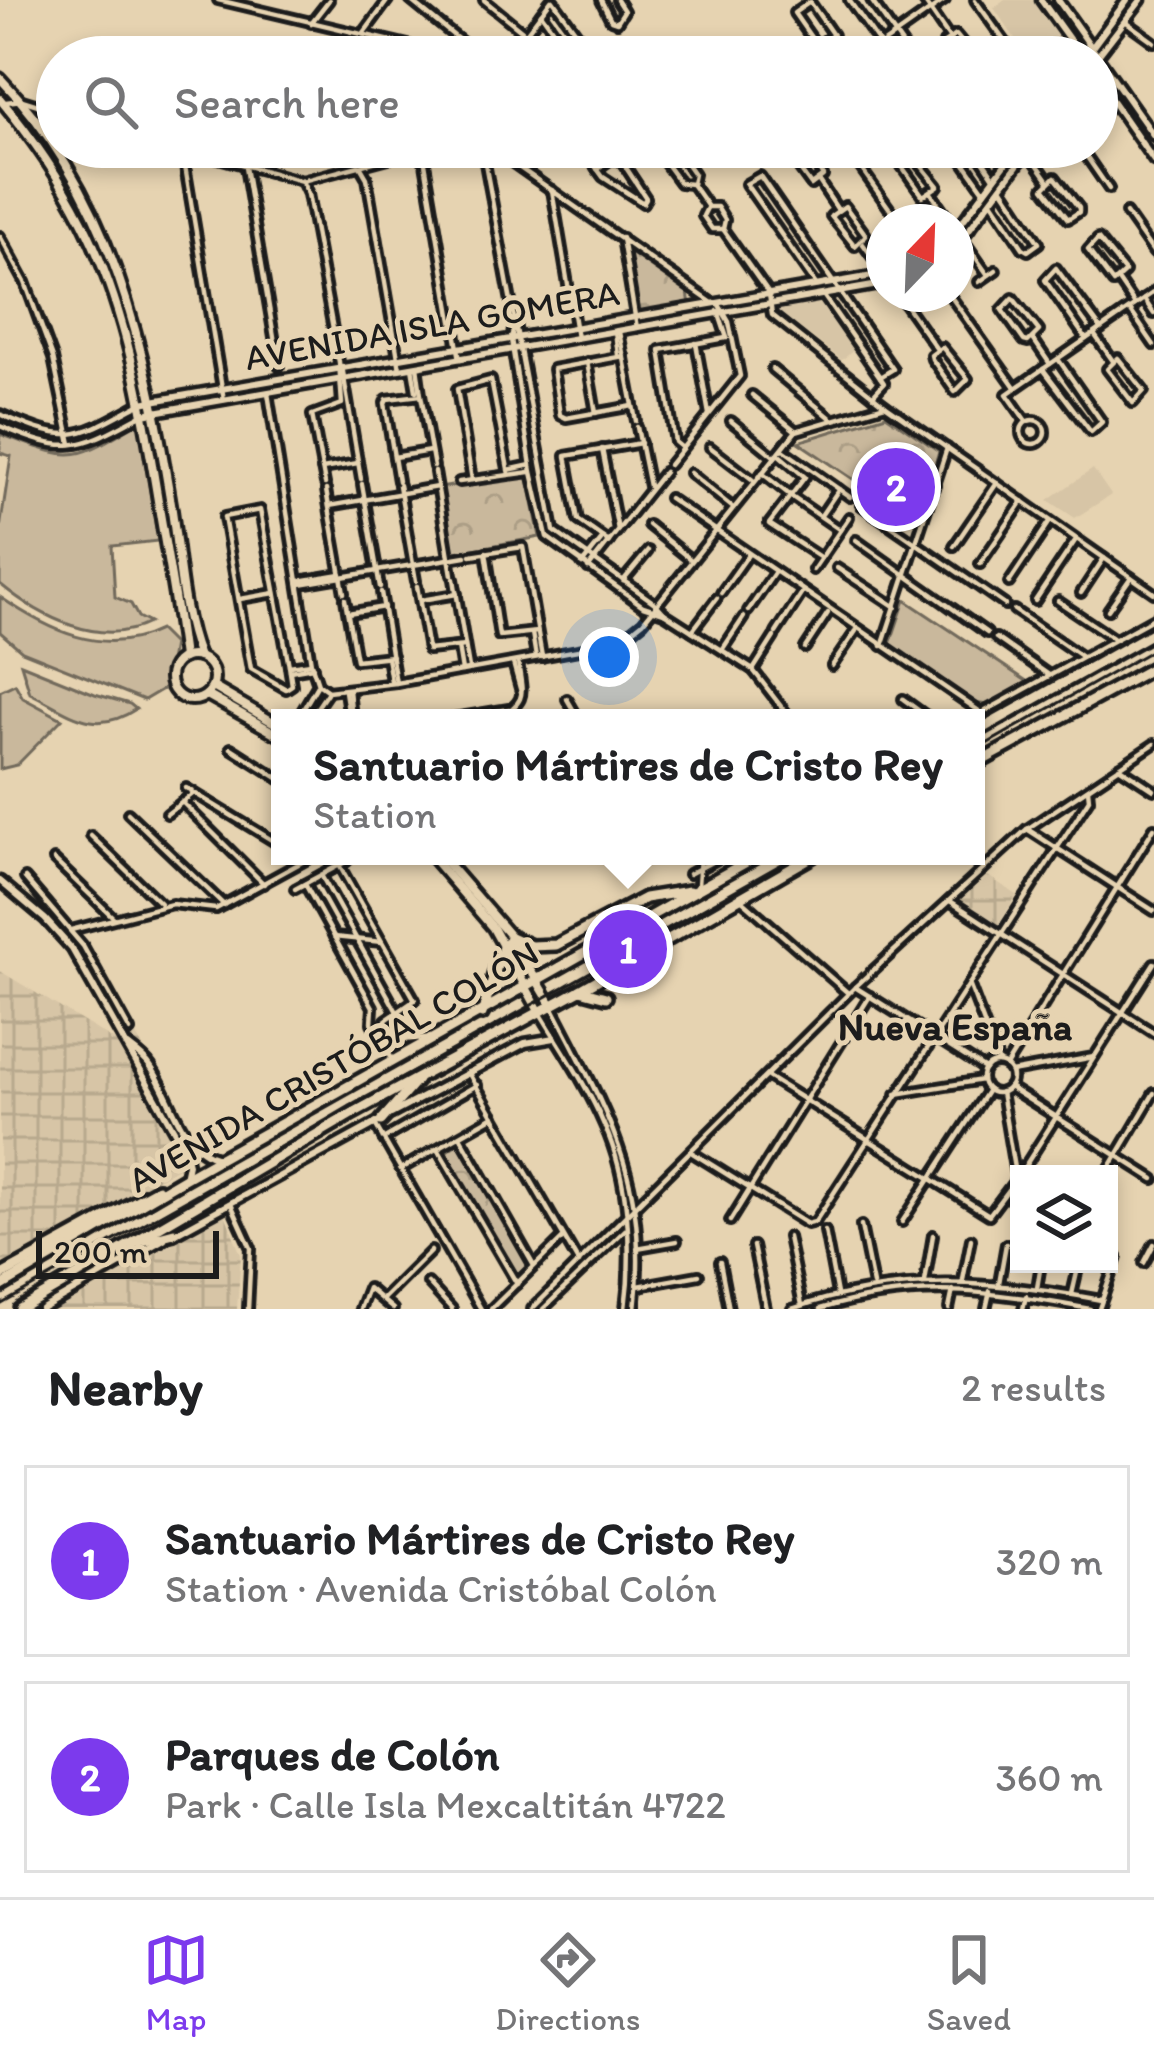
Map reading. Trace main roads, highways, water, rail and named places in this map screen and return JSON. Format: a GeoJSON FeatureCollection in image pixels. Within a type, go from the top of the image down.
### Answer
{"type":"FeatureCollection","features":[{"type":"Feature","properties":{"kind":"main road"},"geometry":{"type":"LineString","coordinates":[[0,78],[36,120]]}},
{"type":"Feature","properties":{"kind":"main road"},"geometry":{"type":"LineString","coordinates":[[1,101],[36,146]]}},
{"type":"Feature","properties":{"kind":"main road"},"geometry":{"type":"LineString","coordinates":[[51,168],[83,223],[118,314],[141,403],[183,658]]}},
{"type":"Feature","properties":{"kind":"main road"},"geometry":{"type":"LineString","coordinates":[[67,168],[132,308],[154,401],[199,657],[213,671],[210,691]]}},
{"type":"Feature","properties":{"kind":"main road"},"geometry":{"type":"LineString","coordinates":[[985,727],[1154,632]]}},
{"type":"Feature","properties":{"kind":"main road"},"geometry":{"type":"LineString","coordinates":[[199,657],[183,658],[171,671],[173,690],[188,700],[210,691],[271,722]]}},
{"type":"Feature","properties":{"kind":"main road"},"geometry":{"type":"LineString","coordinates":[[985,759],[1154,668]]}},
{"type":"Feature","properties":{"kind":"main road"},"geometry":{"type":"LineString","coordinates":[[210,691],[271,730]]}},
{"type":"Feature","properties":{"kind":"main road"},"geometry":{"type":"LineString","coordinates":[[439,865],[474,902],[539,1011]]}},
{"type":"Feature","properties":{"kind":"main road"},"geometry":{"type":"LineString","coordinates":[[449,865],[511,937],[551,1004]]}},
{"type":"Feature","properties":{"kind":"main road","name":"AVENIDA CRISTÓBAL COLÓN"},"geometry":{"type":"LineString","coordinates":[[0,1287],[182,1179],[741,865]]}},
{"type":"Feature","properties":{"kind":"main road","name":"AVENIDA CRISTÓBAL COLÓN"},"geometry":{"type":"LineString","coordinates":[[22,1307],[422,1074],[797,865]]}},
{"type":"Feature","properties":{"kind":"main road"},"geometry":{"type":"LineString","coordinates":[[511,937],[531,946],[556,945],[645,898],[696,890]]}},
{"type":"Feature","properties":{"kind":"main road"},"geometry":{"type":"LineString","coordinates":[[482,1014],[502,947],[511,937]]}},
{"type":"Feature","properties":{"kind":"main road"},"geometry":{"type":"LineString","coordinates":[[580,990],[606,997]]}},
{"type":"Feature","properties":{"kind":"main road"},"geometry":{"type":"LineString","coordinates":[[378,1122],[422,1074]]}},
{"type":"Feature","properties":{"kind":"main road"},"geometry":{"type":"LineString","coordinates":[[0,1276],[140,1197],[182,1179]]}},
{"type":"Feature","properties":{"kind":"main road"},"geometry":{"type":"LineString","coordinates":[[121,1246],[174,1233]]}},
{"type":"Feature","properties":{"kind":"tram line"},"geometry":{"type":"LineString","coordinates":[[985,745],[1154,649]]}},
{"type":"Feature","properties":{"kind":"tram line"},"geometry":{"type":"LineString","coordinates":[[0,1305],[780,865]]}},
{"type":"Feature","properties":{"kind":"place","name":"Parques de Colón"},"geometry":{"type":"Point","coordinates":[896,487]}},
{"type":"Feature","properties":{"kind":"place","name":"Santuario Mártires de Cristo Rey"},"geometry":{"type":"Point","coordinates":[628,949]}},
{"type":"Feature","properties":{"kind":"district","name":"Nueva España"},"geometry":{"type":"Point","coordinates":[955,1026]}}]}
